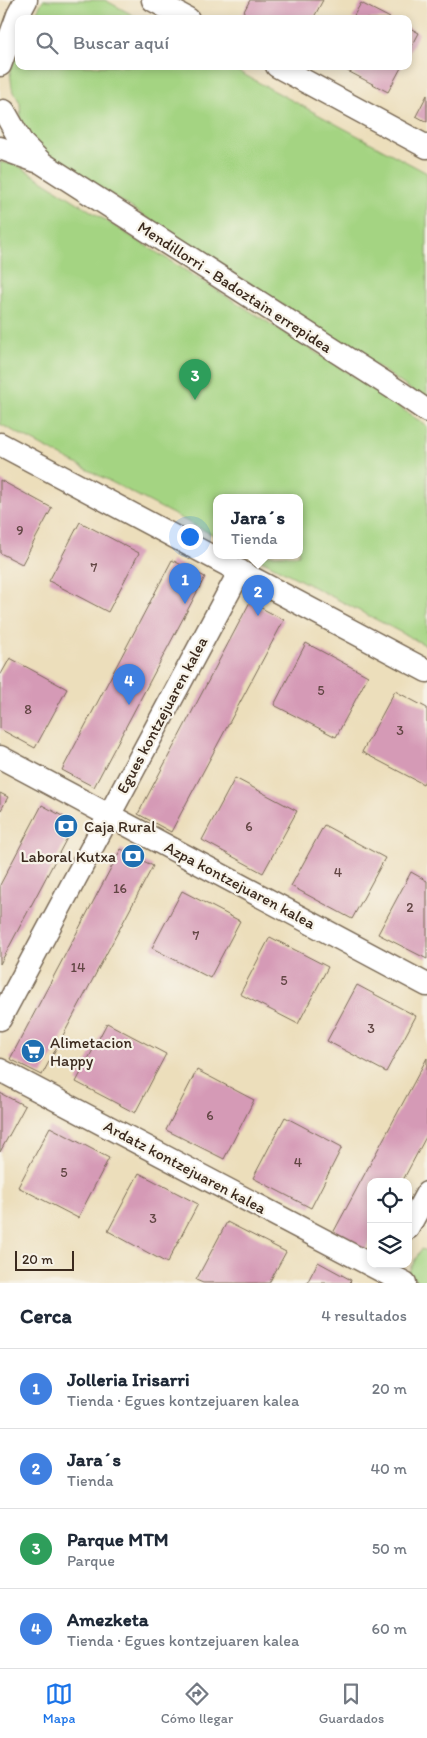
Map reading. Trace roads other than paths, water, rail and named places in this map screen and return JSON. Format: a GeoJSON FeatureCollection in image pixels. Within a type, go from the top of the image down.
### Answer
{"type":"FeatureCollection","features":[{"type":"Feature","properties":{"kind":"street"},"geometry":{"type":"LineString","coordinates":[[153,0],[181,15]]}},
{"type":"Feature","properties":{"kind":"street"},"geometry":{"type":"LineString","coordinates":[[0,40],[15,18]]}},
{"type":"Feature","properties":{"kind":"street"},"geometry":{"type":"LineString","coordinates":[[0,65],[15,26]]}},
{"type":"Feature","properties":{"kind":"street"},"geometry":{"type":"LineString","coordinates":[[283,70],[427,147]]}},
{"type":"Feature","properties":{"kind":"street","name":"Mendillorri - Badoztain errepidea"},"geometry":{"type":"LineString","coordinates":[[1,114],[22,144],[42,163],[427,411]]}},
{"type":"Feature","properties":{"kind":"street","name":"Mendillorri - Badoztain errepidea"},"geometry":{"type":"LineString","coordinates":[[0,148],[42,163]]}},
{"type":"Feature","properties":{"kind":"street"},"geometry":{"type":"LineString","coordinates":[[0,444],[213,557]]}},
{"type":"Feature","properties":{"kind":"street"},"geometry":{"type":"LineString","coordinates":[[217,559],[427,671]]}},
{"type":"Feature","properties":{"kind":"street","name":"Egues kontzejuaren kalea"},"geometry":{"type":"LineString","coordinates":[[0,1019],[240,571]]}},
{"type":"Feature","properties":{"kind":"street","name":"Azpa kontzejuaren kalea"},"geometry":{"type":"LineString","coordinates":[[0,757],[427,985]]}},
{"type":"Feature","properties":{"kind":"street","name":"Ardatz kontzejuaren kalea"},"geometry":{"type":"LineString","coordinates":[[0,1070],[405,1283]]}},
{"type":"Feature","properties":{"kind":"street"},"geometry":{"type":"LineString","coordinates":[[411,1223],[427,1193]]}},
{"type":"Feature","properties":{"kind":"place","name":"Parque MTM"},"geometry":{"type":"Point","coordinates":[195,400]}},
{"type":"Feature","properties":{"kind":"place","name":"Jolleria Irisarri"},"geometry":{"type":"Point","coordinates":[185,604]}},
{"type":"Feature","properties":{"kind":"place","name":"Jara´s"},"geometry":{"type":"Point","coordinates":[258,616]}},
{"type":"Feature","properties":{"kind":"place","name":"Amezketa"},"geometry":{"type":"Point","coordinates":[129,705]}},
{"type":"Feature","properties":{"kind":"place","name":"Caja Rural"},"geometry":{"type":"Point","coordinates":[66,826]}},
{"type":"Feature","properties":{"kind":"place","name":"Laboral Kutxa"},"geometry":{"type":"Point","coordinates":[133,856]}},
{"type":"Feature","properties":{"kind":"place","name":"Alimetacion Happy"},"geometry":{"type":"Point","coordinates":[33,1051]}}]}
